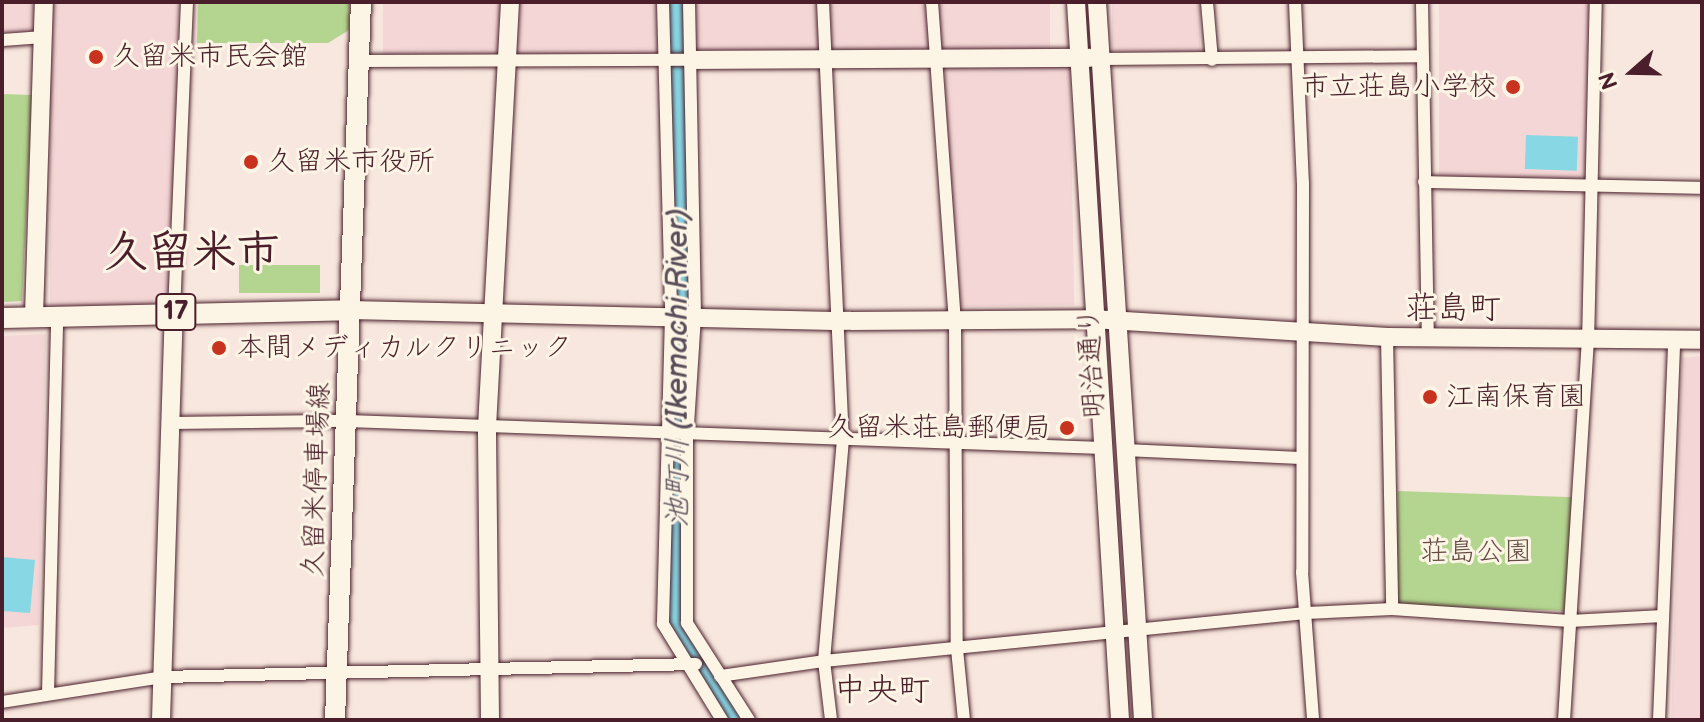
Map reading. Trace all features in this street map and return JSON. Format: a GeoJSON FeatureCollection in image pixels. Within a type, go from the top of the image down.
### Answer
{"type":"FeatureCollection","features":[{"type":"Feature","properties":{"kind":"main road","name":"久留米停車場線"},"geometry":{"type":"LineString","coordinates":[[335,720],[361,2]]}},
{"type":"Feature","properties":{"kind":"main road","name":"17"},"geometry":{"type":"LineString","coordinates":[[2,318],[350,310]]}},
{"type":"Feature","properties":{"kind":"street"},"geometry":{"type":"LineString","coordinates":[[34,316],[44,2]]}},
{"type":"Feature","properties":{"kind":"street"},"geometry":{"type":"LineString","coordinates":[[161,720],[187,2]]}},
{"type":"Feature","properties":{"kind":"street"},"geometry":{"type":"LineString","coordinates":[[490,720],[487,427],[497,312],[510,2]]}},
{"type":"Feature","properties":{"kind":"street"},"geometry":{"type":"LineString","coordinates":[[663,2],[671,316],[663,624],[691,664],[722,720]]}},
{"type":"Feature","properties":{"kind":"street"},"geometry":{"type":"LineString","coordinates":[[689,2],[695,316],[688,433],[687,623],[749,720]]}},
{"type":"Feature","properties":{"kind":"street"},"geometry":{"type":"LineString","coordinates":[[823,2],[834,321],[843,439],[824,661],[831,720]]}},
{"type":"Feature","properties":{"kind":"street"},"geometry":{"type":"LineString","coordinates":[[932,2],[955,320],[957,649],[964,720]]}},
{"type":"Feature","properties":{"kind":"street","name":"明治通り"},"geometry":{"type":"LineString","coordinates":[[1076,2],[1092,319],[1120,720]]}},
{"type":"Feature","properties":{"kind":"street","name":"明治通り"},"geometry":{"type":"LineString","coordinates":[[1097,2],[1143,720]]}},
{"type":"Feature","properties":{"kind":"street"},"geometry":{"type":"LineString","coordinates":[[1207,2],[1212,60]]}},
{"type":"Feature","properties":{"kind":"street"},"geometry":{"type":"LineString","coordinates":[[1295,2],[1303,183],[1300,458],[1313,720]]}},
{"type":"Feature","properties":{"kind":"street"},"geometry":{"type":"LineString","coordinates":[[1422,2],[1428,334]]}},
{"type":"Feature","properties":{"kind":"street"},"geometry":{"type":"LineString","coordinates":[[1564,720],[1588,343],[1596,2]]}},
{"type":"Feature","properties":{"kind":"street"},"geometry":{"type":"LineString","coordinates":[[2,40],[44,37]]}},
{"type":"Feature","properties":{"kind":"street"},"geometry":{"type":"LineString","coordinates":[[359,61],[1212,60],[1422,56]]}},
{"type":"Feature","properties":{"kind":"street"},"geometry":{"type":"LineString","coordinates":[[1424,182],[1702,188]]}},
{"type":"Feature","properties":{"kind":"street"},"geometry":{"type":"LineString","coordinates":[[350,310],[834,321],[1092,319],[1387,337],[1428,334],[1588,343],[1702,340]]}},
{"type":"Feature","properties":{"kind":"street"},"geometry":{"type":"LineString","coordinates":[[48,694],[57,316]]}},
{"type":"Feature","properties":{"kind":"street"},"geometry":{"type":"LineString","coordinates":[[1387,337],[1392,609]]}},
{"type":"Feature","properties":{"kind":"street"},"geometry":{"type":"LineString","coordinates":[[1659,720],[1674,342]]}},
{"type":"Feature","properties":{"kind":"street"},"geometry":{"type":"LineString","coordinates":[[172,423],[348,421],[1103,448]]}},
{"type":"Feature","properties":{"kind":"street"},"geometry":{"type":"LineString","coordinates":[[1125,450],[1300,458]]}},
{"type":"Feature","properties":{"kind":"street"},"geometry":{"type":"LineString","coordinates":[[720,676],[824,661],[1306,613],[1392,609],[1570,621],[1663,616]]}},
{"type":"Feature","properties":{"kind":"street"},"geometry":{"type":"LineString","coordinates":[[2,702],[163,677],[711,665]]}},
{"type":"Feature","properties":{"kind":"street"},"geometry":{"type":"LineString","coordinates":[[1106,720],[1117,680]]}},
{"type":"Feature","properties":{"kind":"shaded area"},"geometry":{"type":"Polygon","coordinates":[[[2,2],[37,2],[37,32],[2,32],[2,2]]]}},
{"type":"Feature","properties":{"kind":"shaded area"},"geometry":{"type":"Polygon","coordinates":[[[50,2],[178,2],[178,307],[50,307],[50,2]]]}},
{"type":"Feature","properties":{"kind":"shaded area"},"geometry":{"type":"Polygon","coordinates":[[[383,2],[506,2],[506,56],[383,56],[383,2]]]}},
{"type":"Feature","properties":{"kind":"shaded area"},"geometry":{"type":"Polygon","coordinates":[[[516,2],[657,2],[657,55],[516,55],[516,2]]]}},
{"type":"Feature","properties":{"kind":"shaded area"},"geometry":{"type":"Polygon","coordinates":[[[695,2],[818,2],[818,50],[695,50],[695,2]]]}},
{"type":"Feature","properties":{"kind":"shaded area"},"geometry":{"type":"Polygon","coordinates":[[[830,2],[928,2],[928,49],[830,49],[830,2]]]}},
{"type":"Feature","properties":{"kind":"shaded area"},"geometry":{"type":"Polygon","coordinates":[[[938,2],[1050,2],[1050,53],[938,53],[938,2]]]}},
{"type":"Feature","properties":{"kind":"shaded area"},"geometry":{"type":"Polygon","coordinates":[[[1112,2],[1200,2],[1200,51],[1112,51],[1112,2]]]}},
{"type":"Feature","properties":{"kind":"shaded area","name":"市立荘島小学校"},"geometry":{"type":"Polygon","coordinates":[[[1439,2],[1590,2],[1590,178],[1439,178],[1439,2]]]}},
{"type":"Feature","properties":{"kind":"shaded area"},"geometry":{"type":"Polygon","coordinates":[[[1070,63],[1074,305],[949,307],[945,65],[1070,63]]]}},
{"type":"Feature","properties":{"kind":"shaded area"},"geometry":{"type":"Polygon","coordinates":[[[46,334],[39,625],[2,628],[2,336],[46,334]]]}},
{"type":"Feature","properties":{"kind":"shaded area"},"geometry":{"type":"Polygon","coordinates":[[[1702,356],[1702,720],[1671,720],[1682,358],[1702,356]]]}},
{"type":"Feature","properties":{"kind":"green space"},"geometry":{"type":"Polygon","coordinates":[[[198,2],[350,2],[349,30],[328,43],[197,43],[198,2]]]}},
{"type":"Feature","properties":{"kind":"green space"},"geometry":{"type":"Polygon","coordinates":[[[2,94],[32,95],[22,301],[2,302],[2,94]]]}},
{"type":"Feature","properties":{"kind":"green space"},"geometry":{"type":"Polygon","coordinates":[[[239,265],[320,265],[320,293],[239,293],[239,265]]]}},
{"type":"Feature","properties":{"kind":"green space","name":"荘島公園"},"geometry":{"type":"Polygon","coordinates":[[[1398,491],[1574,497],[1570,611],[1394,605],[1398,491]]]}},
{"type":"Feature","properties":{"kind":"water"},"geometry":{"type":"Polygon","coordinates":[[[1526,135],[1578,137],[1577,171],[1525,169],[1526,135]]]}},
{"type":"Feature","properties":{"kind":"water"},"geometry":{"type":"Polygon","coordinates":[[[2,557],[35,560],[30,613],[2,611],[2,557]]]}},
{"type":"Feature","properties":{"kind":"waterway","name":"池町川 (Ikemachi River)"},"geometry":{"type":"LineString","coordinates":[[676,2],[682,340],[675,613],[732,720]]}},
{"type":"Feature","properties":{"kind":"place","name":"久留米市民会館"},"geometry":{"type":"Point","coordinates":[96,57]}},
{"type":"Feature","properties":{"kind":"place","name":"市立荘島小学校"},"geometry":{"type":"Point","coordinates":[1513,87]}},
{"type":"Feature","properties":{"kind":"place","name":"久留米市役所"},"geometry":{"type":"Point","coordinates":[251,162]}},
{"type":"Feature","properties":{"kind":"place","name":"本間メディカルクリニック"},"geometry":{"type":"Point","coordinates":[219,348]}},
{"type":"Feature","properties":{"kind":"place","name":"江南保育園"},"geometry":{"type":"Point","coordinates":[1430,397]}},
{"type":"Feature","properties":{"kind":"place","name":"久留米荘島郵便局"},"geometry":{"type":"Point","coordinates":[1067,428]}},
{"type":"Feature","properties":{"kind":"district","name":"久留米市"},"geometry":{"type":"Point","coordinates":[192,253]}},
{"type":"Feature","properties":{"kind":"district","name":"荘島町"},"geometry":{"type":"Point","coordinates":[1453,309]}},
{"type":"Feature","properties":{"kind":"district","name":"中央町"},"geometry":{"type":"Point","coordinates":[882,691]}}]}
